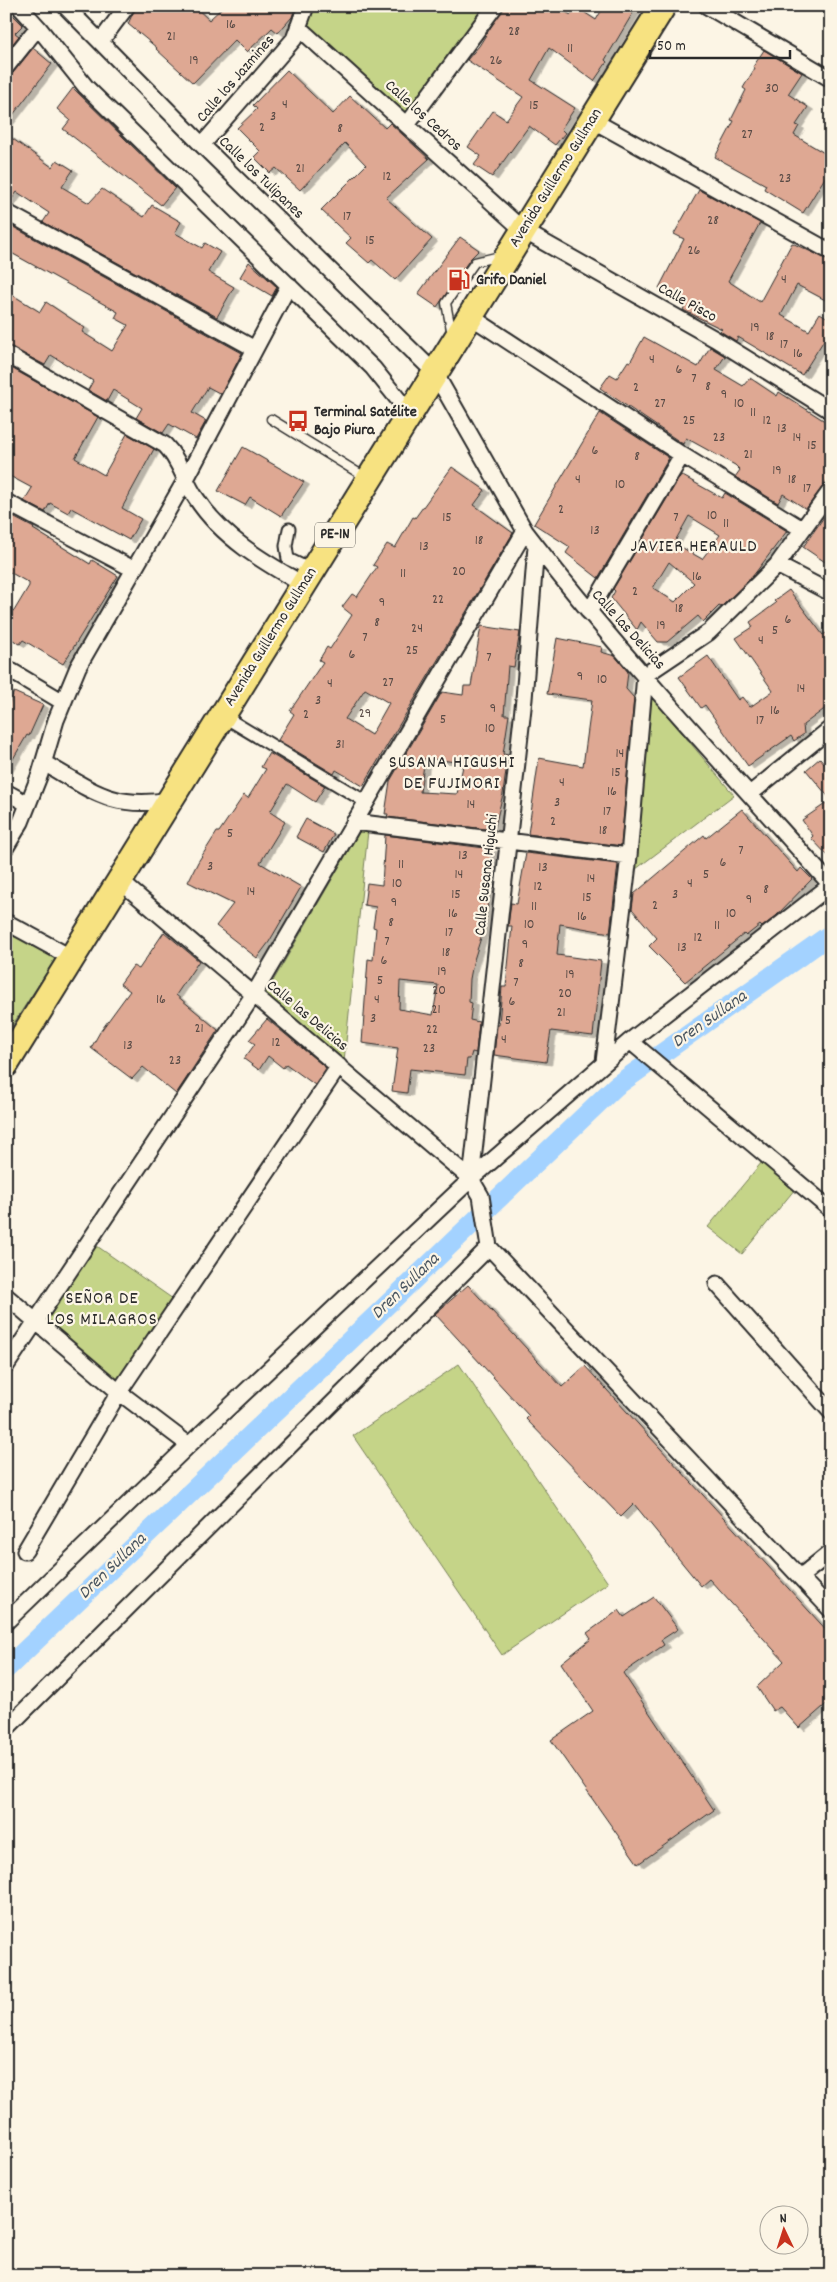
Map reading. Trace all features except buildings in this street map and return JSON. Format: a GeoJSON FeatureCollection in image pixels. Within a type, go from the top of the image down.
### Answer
{"type":"FeatureCollection","features":[{"type":"Feature","properties":{"kind":"main road","name":"Avenida Guillermo Gullman"},"geometry":{"type":"LineString","coordinates":[[6,1064],[663,6]]}},
{"type":"Feature","properties":{"kind":"street"},"geometry":{"type":"LineString","coordinates":[[18,6],[38,27],[86,87],[373,368],[410,414]]}},
{"type":"Feature","properties":{"kind":"street","name":"Calle los Tulipanes"},"geometry":{"type":"LineString","coordinates":[[65,6],[202,145],[435,374]]}},
{"type":"Feature","properties":{"kind":"street"},"geometry":{"type":"LineString","coordinates":[[101,41],[127,6]]}},
{"type":"Feature","properties":{"kind":"street","name":"Calle los Jazmines"},"geometry":{"type":"LineString","coordinates":[[202,145],[294,39],[306,6]]}},
{"type":"Feature","properties":{"kind":"street"},"geometry":{"type":"LineString","coordinates":[[407,125],[495,6]]}},
{"type":"Feature","properties":{"kind":"street"},"geometry":{"type":"LineString","coordinates":[[707,6],[831,79]]}},
{"type":"Feature","properties":{"kind":"street"},"geometry":{"type":"LineString","coordinates":[[6,67],[38,27]]}},
{"type":"Feature","properties":{"kind":"street","name":"Calle los Cedros"},"geometry":{"type":"LineString","coordinates":[[298,27],[524,231]]}},
{"type":"Feature","properties":{"kind":"street"},"geometry":{"type":"LineString","coordinates":[[592,120],[831,252]]}},
{"type":"Feature","properties":{"kind":"street"},"geometry":{"type":"LineString","coordinates":[[6,212],[254,349]]}},
{"type":"Feature","properties":{"kind":"street","name":"Calle Pisco"},"geometry":{"type":"LineString","coordinates":[[524,231],[715,339],[831,411]]}},
{"type":"Feature","properties":{"kind":"street"},"geometry":{"type":"LineString","coordinates":[[6,847],[21,822],[44,763],[63,702],[78,667],[186,479],[289,285]]}},
{"type":"Feature","properties":{"kind":"street"},"geometry":{"type":"LineString","coordinates":[[470,316],[682,455],[802,530]]}},
{"type":"Feature","properties":{"kind":"street"},"geometry":{"type":"LineString","coordinates":[[6,354],[165,445],[177,461],[195,497],[223,530],[260,558],[308,578]]}},
{"type":"Feature","properties":{"kind":"street","name":"Calle las Delicias"},"geometry":{"type":"LineString","coordinates":[[435,374],[525,531],[536,546],[589,612],[831,885]]}},
{"type":"Feature","properties":{"kind":"street"},"geometry":{"type":"LineString","coordinates":[[589,612],[682,455]]}},
{"type":"Feature","properties":{"kind":"street"},"geometry":{"type":"LineString","coordinates":[[604,1062],[629,856],[645,675],[709,632],[776,565],[831,490]]}},
{"type":"Feature","properties":{"kind":"street"},"geometry":{"type":"LineString","coordinates":[[6,502],[133,569]]}},
{"type":"Feature","properties":{"kind":"street"},"geometry":{"type":"LineString","coordinates":[[289,529],[286,546],[288,559],[308,578]]}},
{"type":"Feature","properties":{"kind":"street"},"geometry":{"type":"LineString","coordinates":[[6,1366],[254,994],[525,531]]}},
{"type":"Feature","properties":{"kind":"street","name":"Calle Susana Higuchi"},"geometry":{"type":"LineString","coordinates":[[471,1179],[524,699],[536,546]]}},
{"type":"Feature","properties":{"kind":"street"},"geometry":{"type":"LineString","coordinates":[[776,565],[831,593]]}},
{"type":"Feature","properties":{"kind":"street"},"geometry":{"type":"LineString","coordinates":[[6,668],[63,702]]}},
{"type":"Feature","properties":{"kind":"street"},"geometry":{"type":"LineString","coordinates":[[223,716],[366,802]]}},
{"type":"Feature","properties":{"kind":"street"},"geometry":{"type":"LineString","coordinates":[[750,794],[831,728]]}},
{"type":"Feature","properties":{"kind":"street"},"geometry":{"type":"LineString","coordinates":[[44,763],[107,799],[135,804],[171,800]]}},
{"type":"Feature","properties":{"kind":"street"},"geometry":{"type":"LineString","coordinates":[[6,792],[28,804]]}},
{"type":"Feature","properties":{"kind":"street"},"geometry":{"type":"LineString","coordinates":[[354,822],[629,856]]}},
{"type":"Feature","properties":{"kind":"street","name":"Calle las Delicias"},"geometry":{"type":"LineString","coordinates":[[120,881],[471,1179],[481,1196],[488,1244]]}},
{"type":"Feature","properties":{"kind":"street"},"geometry":{"type":"LineString","coordinates":[[6,1622],[189,1445],[471,1179],[604,1062],[633,1044],[831,885]]}},
{"type":"Feature","properties":{"kind":"street"},"geometry":{"type":"LineString","coordinates":[[6,922],[72,958]]}},
{"type":"Feature","properties":{"kind":"street"},"geometry":{"type":"LineString","coordinates":[[633,1044],[831,1210]]}},
{"type":"Feature","properties":{"kind":"street"},"geometry":{"type":"LineString","coordinates":[[25,1551],[119,1392],[338,1066]]}},
{"type":"Feature","properties":{"kind":"street"},"geometry":{"type":"LineString","coordinates":[[6,1729],[488,1244],[831,1610]]}},
{"type":"Feature","properties":{"kind":"street"},"geometry":{"type":"LineString","coordinates":[[717,1284],[831,1412]]}},
{"type":"Feature","properties":{"kind":"street"},"geometry":{"type":"LineString","coordinates":[[6,1296],[119,1392],[189,1445]]}},
{"type":"Feature","properties":{"kind":"street"},"geometry":{"type":"LineString","coordinates":[[800,1577],[831,1552]]}},
{"type":"Feature","properties":{"kind":"lane"},"geometry":{"type":"LineString","coordinates":[[453,344],[446,303],[475,262],[509,254]]}},
{"type":"Feature","properties":{"kind":"lane"},"geometry":{"type":"LineString","coordinates":[[271,419],[369,480]]}},
{"type":"Feature","properties":{"kind":"green space"},"geometry":{"type":"Polygon","coordinates":[[[314,6],[484,6],[406,113],[307,24],[314,6]]]}},
{"type":"Feature","properties":{"kind":"green space"},"geometry":{"type":"Polygon","coordinates":[[[650,695],[734,795],[636,869],[650,695]]]}},
{"type":"Feature","properties":{"kind":"green space"},"geometry":{"type":"Polygon","coordinates":[[[360,831],[368,831],[344,1061],[265,995],[360,831]]]}},
{"type":"Feature","properties":{"kind":"green space"},"geometry":{"type":"Polygon","coordinates":[[[6,932],[56,958],[6,1035],[6,932]]]}},
{"type":"Feature","properties":{"kind":"green space"},"geometry":{"type":"Polygon","coordinates":[[[762,1162],[795,1189],[742,1254],[708,1227],[762,1162]]]}},
{"type":"Feature","properties":{"kind":"green space"},"geometry":{"type":"Polygon","coordinates":[[[94,1244],[173,1299],[119,1383],[43,1321],[94,1244]]]}},
{"type":"Feature","properties":{"kind":"green space"},"geometry":{"type":"Polygon","coordinates":[[[459,1364],[608,1583],[502,1655],[353,1436],[459,1364]]]}},
{"type":"Feature","properties":{"kind":"waterway","name":"Dren Sullana"},"geometry":{"type":"LineString","coordinates":[[6,1669],[616,1086],[831,934]]}},
{"type":"Feature","properties":{"kind":"place","name":"Grifo Daniel"},"geometry":{"type":"Point","coordinates":[459,280]}},
{"type":"Feature","properties":{"kind":"place","name":"Terminal Satélite Bajo Piura"},"geometry":{"type":"Point","coordinates":[298,421]}},
{"type":"Feature","properties":{"kind":"district","name":"JAVIER HERAULD"},"geometry":{"type":"Point","coordinates":[694,547]}},
{"type":"Feature","properties":{"kind":"district","name":"SUSANA HIGUSHI DE FUJIMORI"},"geometry":{"type":"Point","coordinates":[452,773]}},
{"type":"Feature","properties":{"kind":"district","name":"SEÑOR DE LOS MILAGROS"},"geometry":{"type":"Point","coordinates":[102,1309]}}]}
